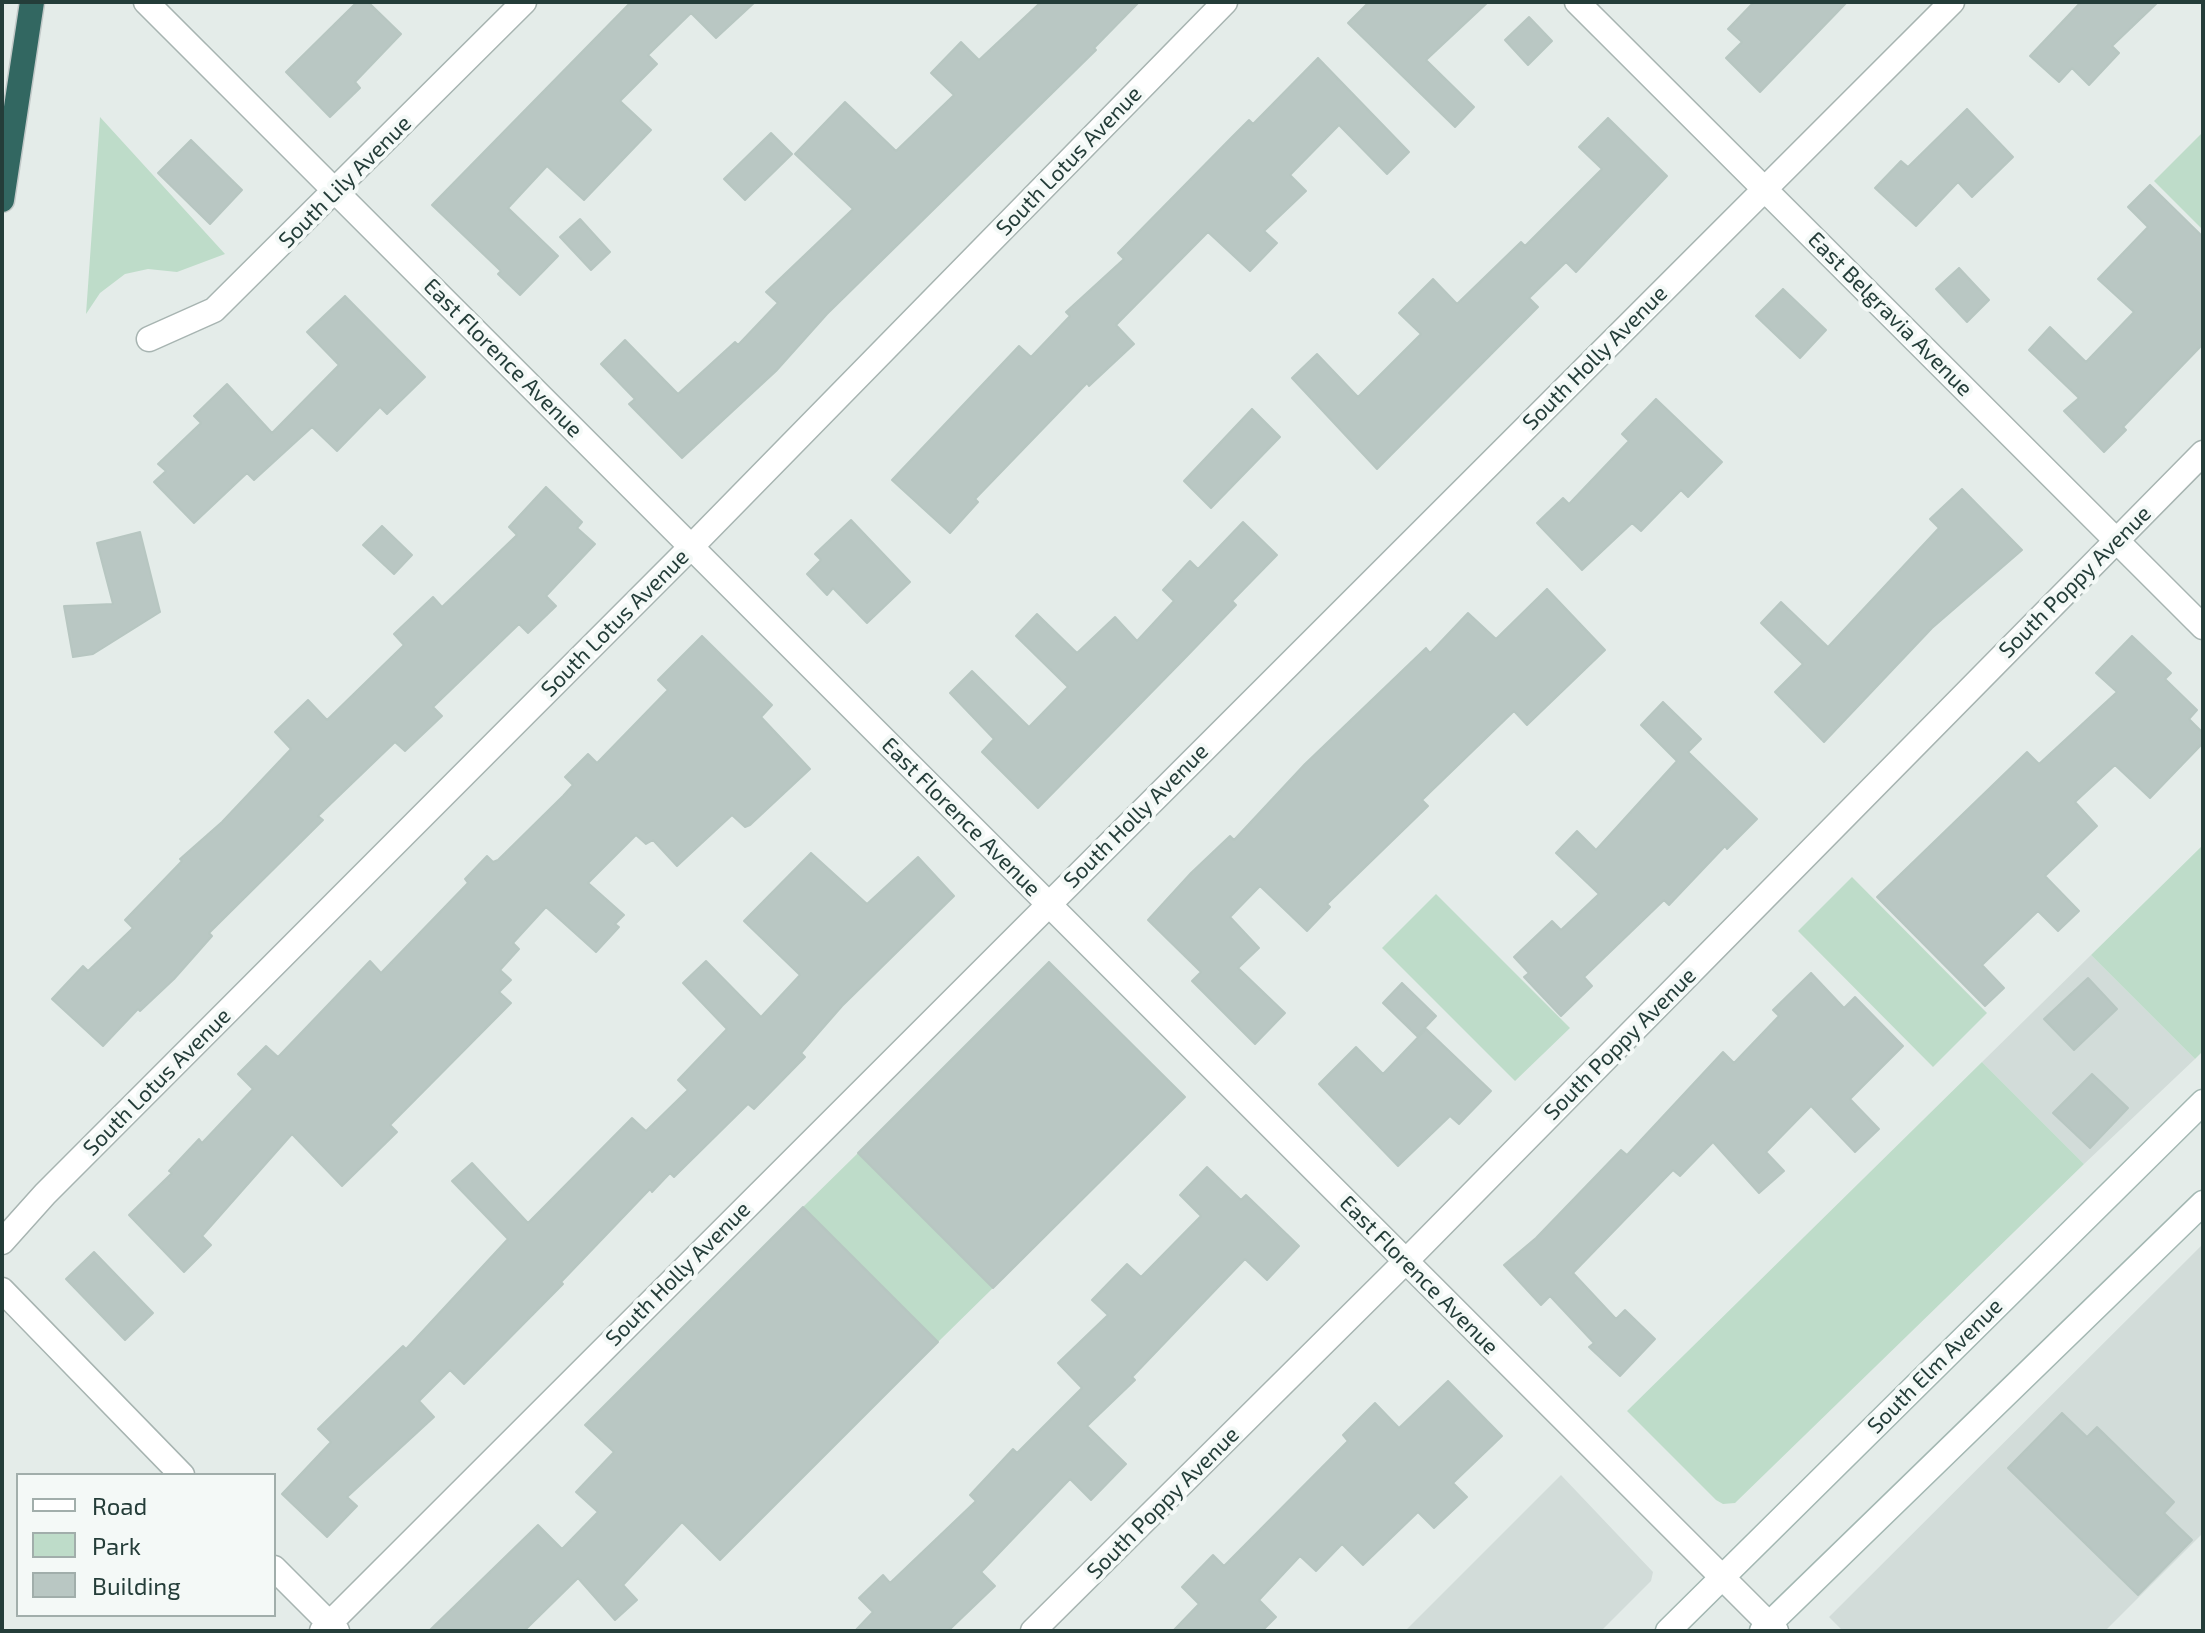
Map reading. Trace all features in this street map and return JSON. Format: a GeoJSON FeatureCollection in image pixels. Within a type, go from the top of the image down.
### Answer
{"type":"FeatureCollection","features":[{"type":"Feature","properties":{"kind":"highway"},"geometry":{"type":"LineString","coordinates":[[2,200],[32,2]]}},
{"type":"Feature","properties":{"kind":"street","name":"East Florence Avenue"},"geometry":{"type":"LineString","coordinates":[[146,2],[1722,1577],[1769,1629]]}},
{"type":"Feature","properties":{"kind":"street","name":"South Lily Avenue"},"geometry":{"type":"LineString","coordinates":[[149,339],[214,310],[524,2]]}},
{"type":"Feature","properties":{"kind":"street","name":"South Lotus Avenue"},"geometry":{"type":"LineString","coordinates":[[2,1242],[45,1194],[691,547],[1225,2]]}},
{"type":"Feature","properties":{"kind":"street","name":"East Belgravia Avenue"},"geometry":{"type":"LineString","coordinates":[[1577,2],[2203,627]]}},
{"type":"Feature","properties":{"kind":"street","name":"South Holly Avenue"},"geometry":{"type":"LineString","coordinates":[[329,1628],[1048,904],[1952,2]]}},
{"type":"Feature","properties":{"kind":"street","name":"South Poppy Avenue"},"geometry":{"type":"LineString","coordinates":[[1033,1631],[1406,1261],[2203,453]]}},
{"type":"Feature","properties":{"kind":"street","name":"South Elm Avenue"},"geometry":{"type":"LineString","coordinates":[[1668,1631],[2203,1102]]}},
{"type":"Feature","properties":{"kind":"street"},"geometry":{"type":"LineString","coordinates":[[1769,1629],[2203,1203]]}},
{"type":"Feature","properties":{"kind":"street"},"geometry":{"type":"LineString","coordinates":[[2,1290],[180,1473]]}},
{"type":"Feature","properties":{"kind":"street"},"geometry":{"type":"LineString","coordinates":[[276,1570],[329,1628]]}},
{"type":"Feature","properties":{"kind":"shaded area"},"geometry":{"type":"Polygon","coordinates":[[[2091,955],[2195,1059],[2084,1164],[1982,1062],[2091,955]]]}},
{"type":"Feature","properties":{"kind":"shaded area"},"geometry":{"type":"Polygon","coordinates":[[[2203,1244],[2203,1533],[2105,1631],[1843,1631],[1829,1617],[2203,1244]]]}},
{"type":"Feature","properties":{"kind":"shaded area"},"geometry":{"type":"Polygon","coordinates":[[[1561,1475],[1653,1572],[1651,1581],[1601,1631],[1405,1631],[1561,1475]]]}},
{"type":"Feature","properties":{"kind":"green space"},"geometry":{"type":"Polygon","coordinates":[[[100,117],[225,254],[177,272],[148,269],[125,274],[100,293],[86,314],[100,117]]]}},
{"type":"Feature","properties":{"kind":"green space"},"geometry":{"type":"Polygon","coordinates":[[[2203,132],[2203,230],[2154,181],[2203,132]]]}},
{"type":"Feature","properties":{"kind":"green space"},"geometry":{"type":"Polygon","coordinates":[[[2203,845],[2203,1051],[2195,1059],[2091,955],[2203,845]]]}},
{"type":"Feature","properties":{"kind":"green space"},"geometry":{"type":"Polygon","coordinates":[[[1852,877],[1987,1013],[1933,1067],[1798,931],[1852,877]]]}},
{"type":"Feature","properties":{"kind":"green space"},"geometry":{"type":"Polygon","coordinates":[[[1436,894],[1570,1028],[1515,1081],[1382,948],[1436,894]]]}},
{"type":"Feature","properties":{"kind":"green space"},"geometry":{"type":"Polygon","coordinates":[[[1982,1062],[2084,1164],[1735,1503],[1723,1504],[1716,1500],[1627,1411],[1982,1062]]]}},
{"type":"Feature","properties":{"kind":"green space"},"geometry":{"type":"Polygon","coordinates":[[[858,1153],[993,1288],[938,1342],[803,1207],[858,1153]]]}},
{"type":"Feature","properties":{"kind":"building"},"geometry":{"type":"Polygon","coordinates":[[[357,2],[368,2],[401,34],[355,82],[360,88],[330,117],[286,72],[357,2]]]}},
{"type":"Feature","properties":{"kind":"building"},"geometry":{"type":"Polygon","coordinates":[[[631,2],[755,2],[716,38],[691,13],[648,55],[657,64],[620,101],[651,130],[584,200],[547,166],[508,208],[558,256],[520,295],[498,274],[501,271],[432,205],[631,2]]]}},
{"type":"Feature","properties":{"kind":"building"},"geometry":{"type":"Polygon","coordinates":[[[1041,2],[1139,2],[1094,48],[1096,50],[827,314],[776,371],[682,458],[629,404],[635,399],[601,364],[625,340],[678,394],[735,342],[738,345],[778,303],[766,292],[853,209],[795,154],[845,102],[896,151],[954,95],[931,73],[961,42],[979,60],[1041,2]]]}},
{"type":"Feature","properties":{"kind":"building"},"geometry":{"type":"Polygon","coordinates":[[[1369,2],[1488,2],[1426,60],[1474,107],[1455,127],[1348,23],[1369,2]]]}},
{"type":"Feature","properties":{"kind":"building"},"geometry":{"type":"Polygon","coordinates":[[[1754,2],[1847,2],[1760,92],[1726,58],[1742,42],[1728,29],[1754,2]]]}},
{"type":"Feature","properties":{"kind":"building"},"geometry":{"type":"Polygon","coordinates":[[[2081,2],[2158,2],[2112,46],[2119,53],[2089,85],[2072,68],[2059,82],[2030,56],[2081,2]]]}},
{"type":"Feature","properties":{"kind":"building"},"geometry":{"type":"Polygon","coordinates":[[[1529,17],[1552,41],[1528,65],[1505,40],[1529,17]]]}},
{"type":"Feature","properties":{"kind":"building"},"geometry":{"type":"Polygon","coordinates":[[[1318,58],[1409,152],[1387,174],[1339,125],[1290,175],[1306,191],[1264,231],[1277,243],[1250,271],[1208,232],[1116,325],[1134,344],[1089,386],[1087,383],[975,499],[978,502],[950,533],[892,480],[1019,346],[1031,357],[1070,316],[1066,312],[1124,259],[1118,253],[1249,120],[1253,124],[1318,58]]]}},
{"type":"Feature","properties":{"kind":"building"},"geometry":{"type":"Polygon","coordinates":[[[1967,109],[2013,157],[1972,197],[1958,182],[1916,226],[1875,188],[1901,161],[1908,167],[1967,109]]]}},
{"type":"Feature","properties":{"kind":"building"},"geometry":{"type":"Polygon","coordinates":[[[1608,118],[1667,176],[1576,272],[1566,262],[1529,298],[1538,307],[1377,469],[1292,378],[1317,354],[1358,397],[1421,334],[1399,313],[1433,279],[1457,304],[1521,242],[1525,246],[1602,169],[1579,147],[1608,118]]]}},
{"type":"Feature","properties":{"kind":"building"},"geometry":{"type":"Polygon","coordinates":[[[771,133],[792,154],[745,200],[724,179],[771,133]]]}},
{"type":"Feature","properties":{"kind":"building"},"geometry":{"type":"Polygon","coordinates":[[[191,140],[242,190],[210,224],[158,173],[191,140]]]}},
{"type":"Feature","properties":{"kind":"building"},"geometry":{"type":"Polygon","coordinates":[[[2150,185],[2203,237],[2203,344],[2123,427],[2126,430],[2104,452],[2064,411],[2079,398],[2029,350],[2050,327],[2086,362],[2134,312],[2098,279],[2148,227],[2128,207],[2150,185]]]}},
{"type":"Feature","properties":{"kind":"building"},"geometry":{"type":"Polygon","coordinates":[[[580,219],[610,252],[591,270],[560,237],[580,219]]]}},
{"type":"Feature","properties":{"kind":"building"},"geometry":{"type":"Polygon","coordinates":[[[1959,268],[1989,300],[1967,322],[1936,289],[1959,268]]]}},
{"type":"Feature","properties":{"kind":"building"},"geometry":{"type":"Polygon","coordinates":[[[1783,289],[1826,330],[1800,358],[1756,316],[1783,289]]]}},
{"type":"Feature","properties":{"kind":"building"},"geometry":{"type":"Polygon","coordinates":[[[345,296],[425,377],[387,414],[380,407],[337,451],[312,427],[254,480],[247,473],[194,523],[154,482],[166,471],[158,464],[201,423],[194,416],[227,384],[272,433],[339,365],[307,332],[345,296]]]}},
{"type":"Feature","properties":{"kind":"building"},"geometry":{"type":"Polygon","coordinates":[[[1656,399],[1722,462],[1688,497],[1681,490],[1641,531],[1632,523],[1582,570],[1537,523],[1563,498],[1569,504],[1629,441],[1622,434],[1656,399]]]}},
{"type":"Feature","properties":{"kind":"building"},"geometry":{"type":"Polygon","coordinates":[[[1252,409],[1280,437],[1211,508],[1184,481],[1252,409]]]}},
{"type":"Feature","properties":{"kind":"building"},"geometry":{"type":"Polygon","coordinates":[[[546,487],[582,522],[577,528],[595,544],[546,596],[556,606],[528,633],[519,624],[433,707],[442,716],[405,751],[395,742],[318,816],[323,820],[209,933],[212,936],[174,979],[140,1011],[138,1009],[103,1046],[52,999],[83,966],[88,971],[133,928],[125,920],[182,861],[180,859],[222,822],[291,749],[275,732],[308,700],[327,720],[404,645],[394,634],[433,597],[442,607],[517,535],[509,527],[546,487]]]}},
{"type":"Feature","properties":{"kind":"building"},"geometry":{"type":"Polygon","coordinates":[[[1962,489],[2022,550],[1932,628],[1824,742],[1775,692],[1803,664],[1761,623],[1781,602],[1828,647],[1939,528],[1930,519],[1962,489]]]}},
{"type":"Feature","properties":{"kind":"building"},"geometry":{"type":"Polygon","coordinates":[[[851,520],[910,582],[867,623],[833,588],[827,595],[807,574],[821,560],[815,554],[851,520]]]}},
{"type":"Feature","properties":{"kind":"building"},"geometry":{"type":"Polygon","coordinates":[[[1243,522],[1277,555],[1232,601],[1236,605],[1038,808],[982,752],[994,739],[950,693],[972,671],[1029,727],[1068,687],[1016,636],[1037,614],[1077,653],[1115,617],[1137,641],[1174,601],[1163,590],[1190,561],[1198,569],[1243,522]]]}},
{"type":"Feature","properties":{"kind":"building"},"geometry":{"type":"Polygon","coordinates":[[[382,526],[412,555],[394,574],[363,545],[382,526]]]}},
{"type":"Feature","properties":{"kind":"building"},"geometry":{"type":"Polygon","coordinates":[[[140,532],[160,612],[93,654],[73,657],[64,606],[113,604],[97,543],[140,532]]]}},
{"type":"Feature","properties":{"kind":"building"},"geometry":{"type":"Polygon","coordinates":[[[1547,589],[1605,650],[1527,725],[1514,711],[1422,800],[1428,806],[1327,904],[1330,907],[1307,931],[1260,886],[1230,917],[1259,948],[1238,968],[1285,1013],[1255,1044],[1192,981],[1201,972],[1148,920],[1191,873],[1230,836],[1234,840],[1305,764],[1426,648],[1430,653],[1468,613],[1496,639],[1547,589]]]}},
{"type":"Feature","properties":{"kind":"building"},"geometry":{"type":"Polygon","coordinates":[[[702,636],[772,705],[761,717],[810,769],[750,825],[745,827],[732,815],[677,866],[653,840],[646,844],[636,835],[588,883],[624,915],[615,924],[619,927],[596,952],[546,907],[513,943],[519,949],[500,970],[511,980],[499,992],[511,1003],[390,1125],[397,1132],[342,1186],[292,1134],[202,1236],[211,1245],[184,1272],[129,1215],[172,1173],[169,1171],[199,1139],[202,1143],[253,1089],[238,1074],[266,1046],[278,1057],[370,961],[381,973],[468,883],[465,879],[487,856],[493,862],[498,860],[563,796],[573,785],[565,777],[588,754],[597,763],[668,690],[658,680],[702,636]]]}},
{"type":"Feature","properties":{"kind":"building"},"geometry":{"type":"Polygon","coordinates":[[[2132,636],[2171,673],[2165,679],[2197,710],[2189,719],[2203,733],[2203,743],[2150,798],[2115,765],[2075,802],[2097,826],[2045,876],[2079,911],[2058,931],[2038,911],[1982,965],[2004,988],[1985,1006],[1877,897],[2027,752],[2039,764],[2117,692],[2096,673],[2132,636]]]}},
{"type":"Feature","properties":{"kind":"building"},"geometry":{"type":"Polygon","coordinates":[[[1663,702],[1701,739],[1688,752],[1757,819],[1727,849],[1725,846],[1669,905],[1664,900],[1584,977],[1592,986],[1561,1016],[1524,977],[1529,973],[1514,957],[1552,921],[1561,930],[1599,894],[1556,853],[1577,831],[1596,850],[1677,761],[1641,725],[1663,702]]]}},
{"type":"Feature","properties":{"kind":"building"},"geometry":{"type":"Polygon","coordinates":[[[811,853],[867,904],[918,857],[954,896],[842,1006],[801,1053],[805,1057],[754,1109],[748,1104],[674,1177],[670,1173],[652,1192],[650,1189],[561,1282],[563,1284],[464,1384],[450,1370],[419,1401],[434,1417],[347,1497],[357,1506],[327,1537],[282,1494],[331,1442],[318,1429],[403,1346],[406,1349],[508,1239],[452,1181],[472,1163],[528,1223],[632,1118],[646,1131],[688,1090],[678,1080],[727,1029],[683,983],[706,961],[761,1017],[800,975],[744,921],[811,853]]]}},
{"type":"Feature","properties":{"kind":"building"},"geometry":{"type":"Polygon","coordinates":[[[1049,962],[1185,1097],[993,1288],[858,1153],[1049,962]]]}},
{"type":"Feature","properties":{"kind":"building"},"geometry":{"type":"Polygon","coordinates":[[[1811,973],[1844,1008],[1855,997],[1903,1046],[1850,1099],[1879,1129],[1855,1152],[1811,1106],[1766,1152],[1784,1171],[1759,1193],[1713,1142],[1680,1176],[1673,1170],[1573,1273],[1616,1319],[1625,1310],[1655,1339],[1620,1376],[1589,1347],[1594,1343],[1550,1296],[1541,1305],[1504,1265],[1536,1238],[1621,1150],[1627,1155],[1723,1052],[1734,1063],[1779,1016],[1773,1010],[1811,973]]]}},
{"type":"Feature","properties":{"kind":"building"},"geometry":{"type":"Polygon","coordinates":[[[2088,978],[2117,1009],[2074,1050],[2044,1019],[2088,978]]]}},
{"type":"Feature","properties":{"kind":"building"},"geometry":{"type":"Polygon","coordinates":[[[1402,983],[1436,1016],[1417,1036],[1383,1003],[1402,983]]]}},
{"type":"Feature","properties":{"kind":"building"},"geometry":{"type":"Polygon","coordinates":[[[1426,1029],[1491,1091],[1459,1124],[1450,1116],[1398,1166],[1319,1084],[1356,1047],[1383,1074],[1426,1029]]]}},
{"type":"Feature","properties":{"kind":"building"},"geometry":{"type":"Polygon","coordinates":[[[2092,1074],[2128,1108],[2090,1148],[2053,1113],[2092,1074]]]}},
{"type":"Feature","properties":{"kind":"building"},"geometry":{"type":"Polygon","coordinates":[[[1207,1167],[1241,1200],[1246,1195],[1299,1246],[1267,1280],[1245,1259],[1132,1377],[1135,1380],[1087,1426],[1126,1464],[1091,1500],[1070,1479],[981,1572],[995,1586],[948,1631],[855,1631],[873,1612],[859,1598],[883,1575],[890,1583],[976,1501],[970,1495],[1013,1449],[1017,1453],[1082,1388],[1058,1363],[1108,1315],[1092,1300],[1127,1264],[1141,1277],[1201,1216],[1180,1195],[1207,1167]]]}},
{"type":"Feature","properties":{"kind":"building"},"geometry":{"type":"Polygon","coordinates":[[[803,1207],[938,1342],[720,1560],[682,1522],[623,1585],[637,1600],[615,1620],[578,1578],[524,1631],[429,1631],[538,1525],[562,1549],[598,1512],[576,1492],[614,1452],[585,1425],[803,1207]]]}},
{"type":"Feature","properties":{"kind":"building"},"geometry":{"type":"Polygon","coordinates":[[[94,1252],[153,1313],[125,1340],[66,1279],[94,1252]]]}},
{"type":"Feature","properties":{"kind":"building"},"geometry":{"type":"Polygon","coordinates":[[[1448,1381],[1502,1436],[1453,1483],[1467,1497],[1434,1528],[1418,1512],[1363,1565],[1342,1544],[1316,1571],[1300,1556],[1259,1600],[1276,1617],[1262,1631],[1173,1631],[1199,1604],[1182,1587],[1213,1555],[1224,1566],[1348,1441],[1343,1435],[1375,1403],[1399,1428],[1448,1381]]]}},
{"type":"Feature","properties":{"kind":"building"},"geometry":{"type":"Polygon","coordinates":[[[2062,1413],[2087,1437],[2097,1427],[2174,1502],[2164,1513],[2192,1540],[2138,1595],[2008,1468],[2062,1413]]]}}]}
